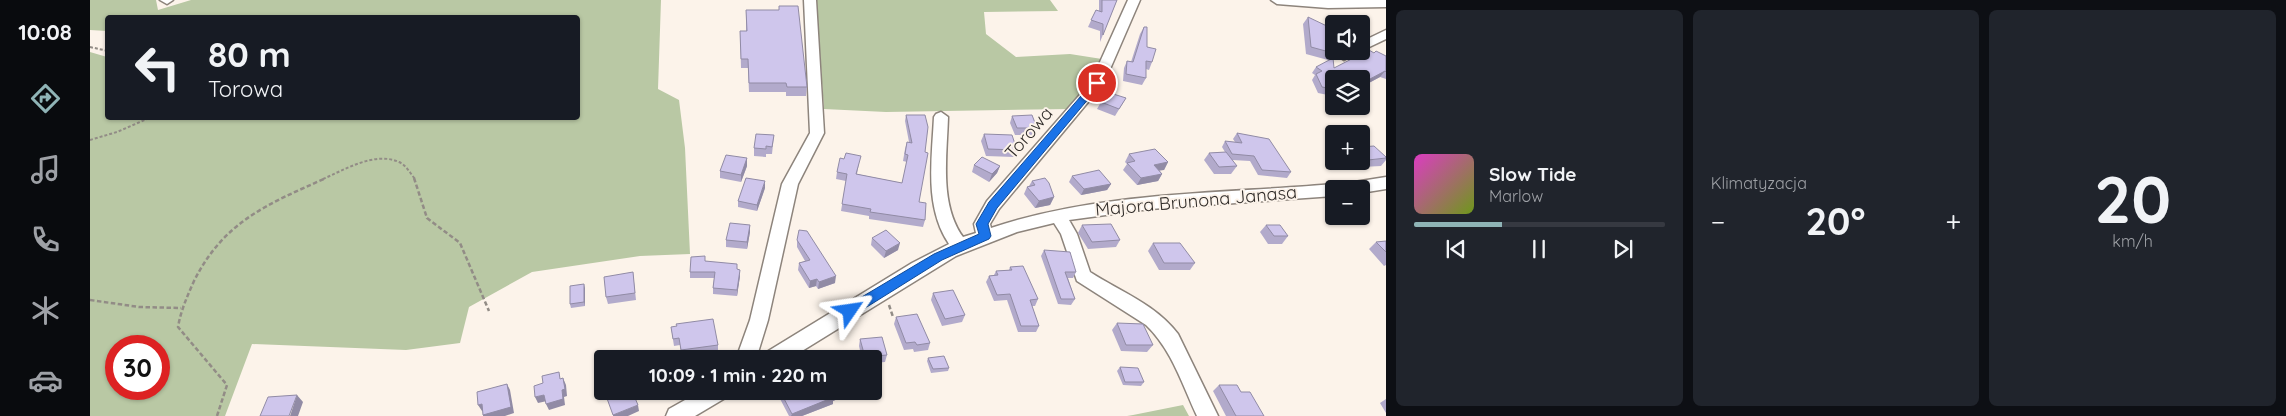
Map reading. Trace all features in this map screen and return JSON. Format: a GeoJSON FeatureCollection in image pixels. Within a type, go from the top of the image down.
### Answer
{"type":"FeatureCollection","features":[{"type":"Feature","properties":{"kind":"street"},"geometry":{"type":"LineString","coordinates":[[749,350],[759,320],[790,184],[817,133],[810,0]]}},
{"type":"Feature","properties":{"kind":"street","name":"Torowa"},"geometry":{"type":"LineString","coordinates":[[985,236],[982,224],[993,205],[1097,83],[1134,0]]}},
{"type":"Feature","properties":{"kind":"street"},"geometry":{"type":"LineString","coordinates":[[1285,0],[1328,4],[1386,3]]}},
{"type":"Feature","properties":{"kind":"street"},"geometry":{"type":"LineString","coordinates":[[1370,42],[1386,34]]}},
{"type":"Feature","properties":{"kind":"street"},"geometry":{"type":"LineString","coordinates":[[941,117],[941,208],[952,235],[960,246]]}},
{"type":"Feature","properties":{"kind":"street"},"geometry":{"type":"LineString","coordinates":[[1370,186],[1386,183]]}},
{"type":"Feature","properties":{"kind":"street","name":"Majora Brunona Janasa"},"geometry":{"type":"LineString","coordinates":[[787,350],[925,265],[960,246],[985,236],[1059,216],[1126,205],[1325,191]]}},
{"type":"Feature","properties":{"kind":"street"},"geometry":{"type":"LineString","coordinates":[[1059,216],[1069,234],[1083,276],[1140,310],[1164,330],[1174,346],[1208,416]]}},
{"type":"Feature","properties":{"kind":"street"},"geometry":{"type":"LineString","coordinates":[[676,416],[704,400]]}},
{"type":"Feature","properties":{"kind":"path"},"geometry":{"type":"LineString","coordinates":[[90,47],[105,50]]}},
{"type":"Feature","properties":{"kind":"path"},"geometry":{"type":"LineString","coordinates":[[90,140],[117,132],[144,120]]}},
{"type":"Feature","properties":{"kind":"path"},"geometry":{"type":"LineString","coordinates":[[217,416],[227,385],[178,327],[181,308],[203,263],[223,237],[238,223],[279,199],[357,164],[378,159],[398,161],[406,167],[416,181],[427,218],[460,243],[489,311]]}},
{"type":"Feature","properties":{"kind":"path"},"geometry":{"type":"LineString","coordinates":[[90,300],[139,307],[181,308]]}},
{"type":"Feature","properties":{"kind":"path"},"geometry":{"type":"LineString","coordinates":[[887,301],[893,317]]}},
{"type":"Feature","properties":{"kind":"green space"},"geometry":{"type":"Polygon","coordinates":[[[90,0],[156,0],[158,10],[191,0],[661,0],[658,89],[679,100],[685,148],[690,254],[640,256],[532,272],[469,307],[460,343],[406,350],[252,344],[225,416],[90,416],[90,52],[105,56],[105,120],[580,120],[580,15],[105,15],[105,31],[90,30],[90,0]]]}},
{"type":"Feature","properties":{"kind":"green space"},"geometry":{"type":"Polygon","coordinates":[[[816,0],[1050,0],[1058,11],[984,12],[986,34],[1016,57],[1070,54],[1102,59],[1069,109],[886,112],[824,109],[816,0]]]}},
{"type":"Feature","properties":{"kind":"green space"},"geometry":{"type":"Polygon","coordinates":[[[1183,405],[1189,416],[1127,416],[1133,415],[1183,405]]]}},
{"type":"Feature","properties":{"kind":"building"},"geometry":{"type":"Polygon","coordinates":[[[1102,0],[1117,0],[1103,35],[1103,24],[1091,20],[1096,10],[1102,12],[1102,0]]]}},
{"type":"Feature","properties":{"kind":"building"},"geometry":{"type":"Polygon","coordinates":[[[779,6],[798,6],[807,87],[787,87],[786,83],[749,83],[748,59],[741,59],[740,31],[747,31],[746,10],[779,10],[779,6]]]}},
{"type":"Feature","properties":{"kind":"building"},"geometry":{"type":"Polygon","coordinates":[[[1308,17],[1325,25],[1325,51],[1311,47],[1308,17]]]}},
{"type":"Feature","properties":{"kind":"building"},"geometry":{"type":"Polygon","coordinates":[[[1144,27],[1147,27],[1147,47],[1156,49],[1152,62],[1146,61],[1146,78],[1126,74],[1127,61],[1133,62],[1144,27]]]}},
{"type":"Feature","properties":{"kind":"building"},"geometry":{"type":"Polygon","coordinates":[[[1370,51],[1374,53],[1376,51],[1386,56],[1386,72],[1370,79],[1370,70],[1325,70],[1325,88],[1322,87],[1316,74],[1322,71],[1316,67],[1333,60],[1334,68],[1350,60],[1370,60],[1370,51]]]}},
{"type":"Feature","properties":{"kind":"building"},"geometry":{"type":"Polygon","coordinates":[[[1107,92],[1126,98],[1119,109],[1101,102],[1107,92]]]}},
{"type":"Feature","properties":{"kind":"building"},"geometry":{"type":"Polygon","coordinates":[[[906,115],[925,115],[928,127],[925,152],[928,153],[919,202],[926,203],[925,220],[870,212],[871,209],[842,204],[847,174],[837,172],[840,158],[844,159],[846,153],[861,156],[856,174],[902,183],[908,155],[905,154],[907,142],[912,143],[906,115]]]}},
{"type":"Feature","properties":{"kind":"building"},"geometry":{"type":"Polygon","coordinates":[[[1032,115],[1037,128],[1017,128],[1012,116],[1032,115]]]}},
{"type":"Feature","properties":{"kind":"building"},"geometry":{"type":"Polygon","coordinates":[[[1237,133],[1269,139],[1291,172],[1262,170],[1254,156],[1232,154],[1225,141],[1242,143],[1237,133]]]}},
{"type":"Feature","properties":{"kind":"building"},"geometry":{"type":"Polygon","coordinates":[[[756,134],[774,135],[772,147],[766,146],[766,149],[754,148],[756,134]]]}},
{"type":"Feature","properties":{"kind":"building"},"geometry":{"type":"Polygon","coordinates":[[[984,134],[1012,135],[1017,150],[988,149],[984,134]]]}},
{"type":"Feature","properties":{"kind":"building"},"geometry":{"type":"Polygon","coordinates":[[[1370,146],[1374,146],[1386,158],[1370,160],[1370,146]]]}},
{"type":"Feature","properties":{"kind":"building"},"geometry":{"type":"Polygon","coordinates":[[[1155,149],[1168,162],[1154,165],[1162,174],[1141,178],[1127,163],[1135,161],[1129,154],[1155,149]]]}},
{"type":"Feature","properties":{"kind":"building"},"geometry":{"type":"Polygon","coordinates":[[[1226,152],[1237,166],[1219,167],[1209,153],[1226,152]]]}},
{"type":"Feature","properties":{"kind":"building"},"geometry":{"type":"Polygon","coordinates":[[[726,155],[747,158],[741,175],[720,171],[726,155]]]}},
{"type":"Feature","properties":{"kind":"building"},"geometry":{"type":"Polygon","coordinates":[[[982,157],[1000,166],[992,174],[974,165],[982,157]]]}},
{"type":"Feature","properties":{"kind":"building"},"geometry":{"type":"Polygon","coordinates":[[[1099,170],[1111,184],[1084,189],[1072,176],[1099,170]]]}},
{"type":"Feature","properties":{"kind":"building"},"geometry":{"type":"Polygon","coordinates":[[[746,178],[765,181],[757,205],[738,201],[746,178]]]}},
{"type":"Feature","properties":{"kind":"building"},"geometry":{"type":"Polygon","coordinates":[[[1045,178],[1054,197],[1039,201],[1027,187],[1035,185],[1032,181],[1045,178]]]}},
{"type":"Feature","properties":{"kind":"building"},"geometry":{"type":"Polygon","coordinates":[[[730,223],[750,225],[747,242],[726,240],[730,223]]]}},
{"type":"Feature","properties":{"kind":"building"},"geometry":{"type":"Polygon","coordinates":[[[1111,224],[1120,240],[1092,242],[1082,225],[1111,224]]]}},
{"type":"Feature","properties":{"kind":"building"},"geometry":{"type":"Polygon","coordinates":[[[1266,225],[1280,225],[1288,236],[1274,236],[1266,225]]]}},
{"type":"Feature","properties":{"kind":"building"},"geometry":{"type":"Polygon","coordinates":[[[799,230],[807,231],[836,276],[819,282],[817,279],[810,281],[799,263],[810,260],[797,240],[799,230]]]}},
{"type":"Feature","properties":{"kind":"building"},"geometry":{"type":"Polygon","coordinates":[[[886,230],[900,243],[886,251],[872,238],[886,230]]]}},
{"type":"Feature","properties":{"kind":"building"},"geometry":{"type":"Polygon","coordinates":[[[1386,241],[1386,252],[1376,242],[1386,241]]]}},
{"type":"Feature","properties":{"kind":"building"},"geometry":{"type":"Polygon","coordinates":[[[1153,243],[1180,243],[1195,263],[1164,263],[1153,243]]]}},
{"type":"Feature","properties":{"kind":"building"},"geometry":{"type":"Polygon","coordinates":[[[1044,250],[1070,252],[1076,272],[1065,272],[1075,299],[1061,299],[1044,250]]]}},
{"type":"Feature","properties":{"kind":"building"},"geometry":{"type":"Polygon","coordinates":[[[705,256],[705,261],[737,264],[737,269],[740,270],[737,290],[713,288],[715,272],[690,272],[691,257],[705,256]]]}},
{"type":"Feature","properties":{"kind":"building"},"geometry":{"type":"Polygon","coordinates":[[[1023,266],[1038,299],[1030,300],[1039,326],[1021,326],[1010,294],[997,295],[989,276],[998,275],[996,271],[1012,270],[1010,267],[1023,266]]]}},
{"type":"Feature","properties":{"kind":"building"},"geometry":{"type":"Polygon","coordinates":[[[633,272],[635,293],[606,297],[604,277],[633,272]]]}},
{"type":"Feature","properties":{"kind":"building"},"geometry":{"type":"Polygon","coordinates":[[[584,284],[584,302],[570,304],[570,286],[584,284]]]}},
{"type":"Feature","properties":{"kind":"building"},"geometry":{"type":"Polygon","coordinates":[[[953,290],[965,315],[945,319],[933,293],[953,290]]]}},
{"type":"Feature","properties":{"kind":"building"},"geometry":{"type":"Polygon","coordinates":[[[917,314],[930,343],[917,345],[915,342],[906,343],[896,317],[917,314]]]}},
{"type":"Feature","properties":{"kind":"building"},"geometry":{"type":"Polygon","coordinates":[[[713,319],[718,345],[681,350],[679,338],[673,339],[671,327],[677,326],[676,324],[713,319]]]}},
{"type":"Feature","properties":{"kind":"building"},"geometry":{"type":"Polygon","coordinates":[[[1117,323],[1143,324],[1153,345],[1126,345],[1117,323]]]}},
{"type":"Feature","properties":{"kind":"building"},"geometry":{"type":"Polygon","coordinates":[[[882,337],[887,355],[882,355],[882,350],[863,350],[860,339],[882,337]]]}},
{"type":"Feature","properties":{"kind":"building"},"geometry":{"type":"Polygon","coordinates":[[[944,356],[949,368],[933,369],[928,358],[944,356]]]}},
{"type":"Feature","properties":{"kind":"building"},"geometry":{"type":"Polygon","coordinates":[[[1120,367],[1138,368],[1144,382],[1125,382],[1120,367]]]}},
{"type":"Feature","properties":{"kind":"building"},"geometry":{"type":"Polygon","coordinates":[[[559,372],[560,379],[563,378],[565,389],[562,390],[563,399],[546,404],[544,395],[535,397],[534,386],[543,383],[542,376],[559,372]]]}},
{"type":"Feature","properties":{"kind":"building"},"geometry":{"type":"Polygon","coordinates":[[[507,384],[511,407],[483,415],[482,404],[478,405],[477,392],[507,384]]]}},
{"type":"Feature","properties":{"kind":"building"},"geometry":{"type":"Polygon","coordinates":[[[1219,385],[1237,385],[1241,392],[1250,392],[1264,416],[1236,416],[1219,385]]]}},
{"type":"Feature","properties":{"kind":"building"},"geometry":{"type":"Polygon","coordinates":[[[297,395],[289,416],[260,416],[268,397],[297,395]]]}},
{"type":"Feature","properties":{"kind":"building"},"geometry":{"type":"Polygon","coordinates":[[[608,400],[636,400],[638,405],[613,415],[608,400]]]}},
{"type":"Feature","properties":{"kind":"building"},"geometry":{"type":"Polygon","coordinates":[[[785,400],[827,400],[792,414],[785,400]]]}},
{"type":"Feature","properties":{"kind":"route"},"geometry":{"type":"LineString","coordinates":[[850,311],[938,257],[985,236],[982,224],[993,205],[1097,83]]}}]}
